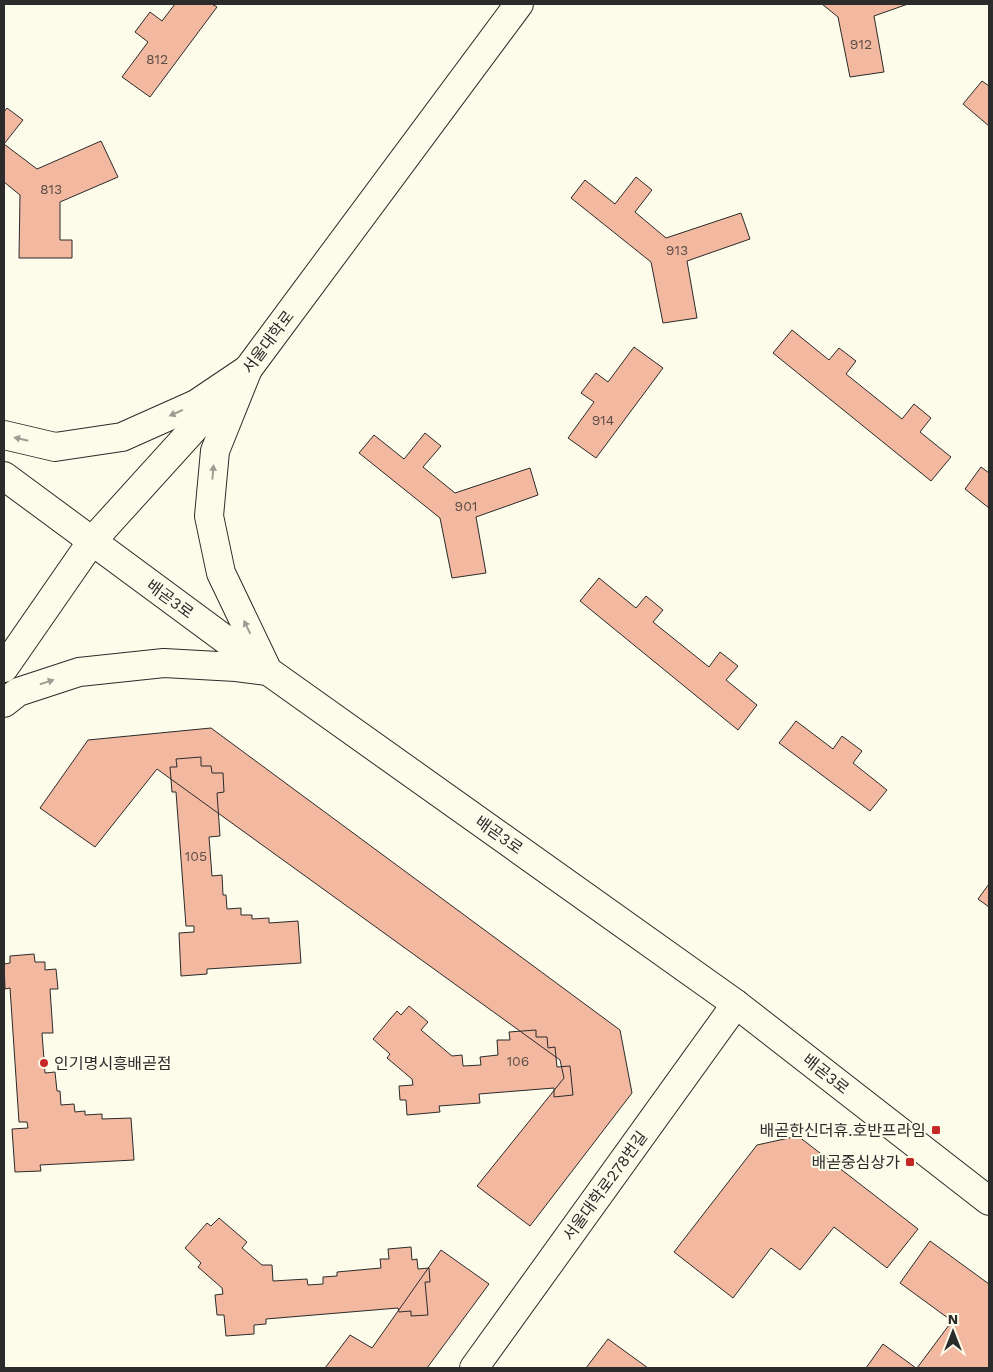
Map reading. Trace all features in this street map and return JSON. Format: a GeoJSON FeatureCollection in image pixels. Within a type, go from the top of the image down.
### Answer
{"type":"FeatureCollection","features":[{"type":"Feature","properties":{"kind":"main road","name":"서울대학로"},"geometry":{"type":"LineString","coordinates":[[4,668],[92,541],[248,370],[519,4]]}},
{"type":"Feature","properties":{"kind":"main road"},"geometry":{"type":"LineString","coordinates":[[4,435],[55,447],[122,437],[196,404],[248,370]]}},
{"type":"Feature","properties":{"kind":"main road"},"geometry":{"type":"LineString","coordinates":[[248,370],[215,450],[209,516],[221,573],[268,671]]}},
{"type":"Feature","properties":{"kind":"main road","name":"배곧3로"},"geometry":{"type":"LineString","coordinates":[[4,476],[268,671],[736,1004],[989,1201]]}},
{"type":"Feature","properties":{"kind":"main road"},"geometry":{"type":"LineString","coordinates":[[4,703],[18,692],[79,672],[164,663],[236,667],[268,671]]}},
{"type":"Feature","properties":{"kind":"main road","name":"서울대학로278번길"},"geometry":{"type":"LineString","coordinates":[[474,1368],[736,1004]]}},
{"type":"Feature","properties":{"kind":"building"},"geometry":{"type":"Polygon","coordinates":[[[175,4],[212,4],[217,7],[150,97],[122,77],[148,42],[135,32],[150,12],[162,21],[175,4]]]}},
{"type":"Feature","properties":{"kind":"building"},"geometry":{"type":"Polygon","coordinates":[[[822,4],[908,4],[874,16],[884,72],[850,77],[838,17],[822,4]]]}},
{"type":"Feature","properties":{"kind":"building"},"geometry":{"type":"Polygon","coordinates":[[[982,81],[989,86],[989,126],[963,104],[982,81]]]}},
{"type":"Feature","properties":{"kind":"building"},"geometry":{"type":"Polygon","coordinates":[[[7,108],[23,120],[4,144],[4,112],[7,108]]]}},
{"type":"Feature","properties":{"kind":"building"},"geometry":{"type":"Polygon","coordinates":[[[101,141],[118,177],[60,202],[60,240],[72,240],[72,258],[19,258],[20,195],[4,182],[4,144],[37,169],[101,141]]]}},
{"type":"Feature","properties":{"kind":"building"},"geometry":{"type":"Polygon","coordinates":[[[636,177],[652,190],[635,212],[666,238],[741,213],[750,239],[687,261],[697,318],[663,323],[651,262],[571,198],[585,180],[615,204],[636,177]]]}},
{"type":"Feature","properties":{"kind":"building"},"geometry":{"type":"Polygon","coordinates":[[[792,330],[829,360],[839,348],[856,361],[846,374],[902,419],[914,404],[931,418],[920,432],[951,457],[931,481],[773,353],[792,330]]]}},
{"type":"Feature","properties":{"kind":"building"},"geometry":{"type":"Polygon","coordinates":[[[634,347],[663,368],[596,458],[568,438],[594,402],[581,393],[596,373],[608,382],[634,347]]]}},
{"type":"Feature","properties":{"kind":"building"},"geometry":{"type":"Polygon","coordinates":[[[425,433],[441,446],[423,467],[455,493],[530,468],[538,495],[476,517],[486,573],[452,578],[440,518],[359,453],[374,435],[404,459],[425,433]]]}},
{"type":"Feature","properties":{"kind":"building"},"geometry":{"type":"Polygon","coordinates":[[[981,467],[989,473],[989,508],[965,489],[981,467]]]}},
{"type":"Feature","properties":{"kind":"building"},"geometry":{"type":"Polygon","coordinates":[[[599,578],[636,608],[646,596],[663,610],[653,622],[709,667],[720,652],[738,666],[726,680],[757,705],[738,730],[580,601],[599,578]]]}},
{"type":"Feature","properties":{"kind":"building"},"geometry":{"type":"Polygon","coordinates":[[[796,721],[833,749],[842,736],[862,751],[853,763],[887,790],[870,811],[779,743],[796,721]]]}},
{"type":"Feature","properties":{"kind":"building"},"geometry":{"type":"Polygon","coordinates":[[[211,728],[620,1030],[632,1093],[530,1226],[477,1186],[564,1078],[560,1060],[157,769],[95,847],[40,808],[88,740],[211,728]]]}},
{"type":"Feature","properties":{"kind":"building"},"geometry":{"type":"Polygon","coordinates":[[[201,757],[201,766],[211,766],[212,773],[223,773],[224,792],[217,793],[220,836],[209,837],[212,876],[222,875],[223,895],[226,895],[227,909],[241,908],[241,915],[252,915],[252,919],[269,918],[269,923],[298,921],[301,963],[207,969],[207,974],[181,976],[179,933],[194,932],[194,926],[186,926],[176,792],[172,792],[170,767],[177,767],[176,759],[201,757]]]}},
{"type":"Feature","properties":{"kind":"building"},"geometry":{"type":"Polygon","coordinates":[[[989,884],[989,907],[978,899],[989,884]]]}},
{"type":"Feature","properties":{"kind":"building"},"geometry":{"type":"Polygon","coordinates":[[[34,954],[35,962],[45,962],[45,970],[56,969],[58,989],[50,989],[53,1033],[42,1033],[45,1073],[55,1072],[57,1091],[60,1091],[61,1105],[74,1104],[75,1112],[85,1111],[85,1115],[102,1114],[102,1119],[131,1118],[134,1160],[40,1165],[41,1171],[15,1172],[12,1129],[28,1128],[27,1122],[19,1122],[10,988],[5,989],[4,964],[10,963],[10,956],[34,954]]]}},
{"type":"Feature","properties":{"kind":"building"},"geometry":{"type":"Polygon","coordinates":[[[409,1006],[428,1022],[421,1030],[452,1056],[462,1055],[463,1066],[481,1065],[480,1057],[498,1055],[497,1040],[510,1040],[509,1032],[536,1030],[536,1037],[547,1037],[548,1048],[555,1047],[557,1067],[570,1066],[573,1095],[554,1097],[554,1088],[479,1094],[480,1103],[439,1106],[440,1112],[407,1115],[406,1100],[400,1100],[399,1086],[413,1085],[412,1079],[387,1058],[390,1054],[373,1039],[397,1011],[401,1015],[409,1006]]]}},
{"type":"Feature","properties":{"kind":"building"},"geometry":{"type":"Polygon","coordinates":[[[798,1136],[918,1229],[887,1268],[834,1227],[800,1270],[771,1248],[733,1298],[674,1252],[757,1145],[798,1136]]]}},
{"type":"Feature","properties":{"kind":"building"},"geometry":{"type":"Polygon","coordinates":[[[219,1218],[247,1242],[242,1248],[262,1265],[272,1265],[273,1281],[307,1279],[308,1285],[323,1284],[323,1277],[337,1276],[337,1272],[381,1268],[380,1259],[389,1259],[388,1249],[411,1247],[412,1260],[417,1259],[418,1269],[429,1268],[430,1282],[425,1282],[428,1315],[411,1316],[411,1311],[399,1312],[398,1308],[266,1319],[266,1324],[254,1325],[254,1334],[226,1336],[224,1315],[217,1315],[215,1295],[223,1294],[222,1288],[198,1267],[201,1263],[185,1248],[207,1223],[211,1226],[219,1218]]]}},
{"type":"Feature","properties":{"kind":"building"},"geometry":{"type":"Polygon","coordinates":[[[930,1241],[989,1284],[989,1368],[917,1368],[952,1321],[900,1283],[930,1241]]]}},
{"type":"Feature","properties":{"kind":"building"},"geometry":{"type":"Polygon","coordinates":[[[441,1250],[489,1284],[427,1368],[325,1368],[350,1335],[372,1348],[441,1250]]]}},
{"type":"Feature","properties":{"kind":"building"},"geometry":{"type":"Polygon","coordinates":[[[608,1339],[648,1368],[586,1368],[608,1339]]]}},
{"type":"Feature","properties":{"kind":"building"},"geometry":{"type":"Polygon","coordinates":[[[883,1344],[916,1368],[866,1368],[883,1344]]]}},
{"type":"Feature","properties":{"kind":"place","name":"인기명시흥배곧점"},"geometry":{"type":"Point","coordinates":[44,1063]}},
{"type":"Feature","properties":{"kind":"place","name":"배곧한신더휴.호반프라임"},"geometry":{"type":"Point","coordinates":[936,1130]}},
{"type":"Feature","properties":{"kind":"place","name":"배곧중심상가"},"geometry":{"type":"Point","coordinates":[910,1162]}}]}
